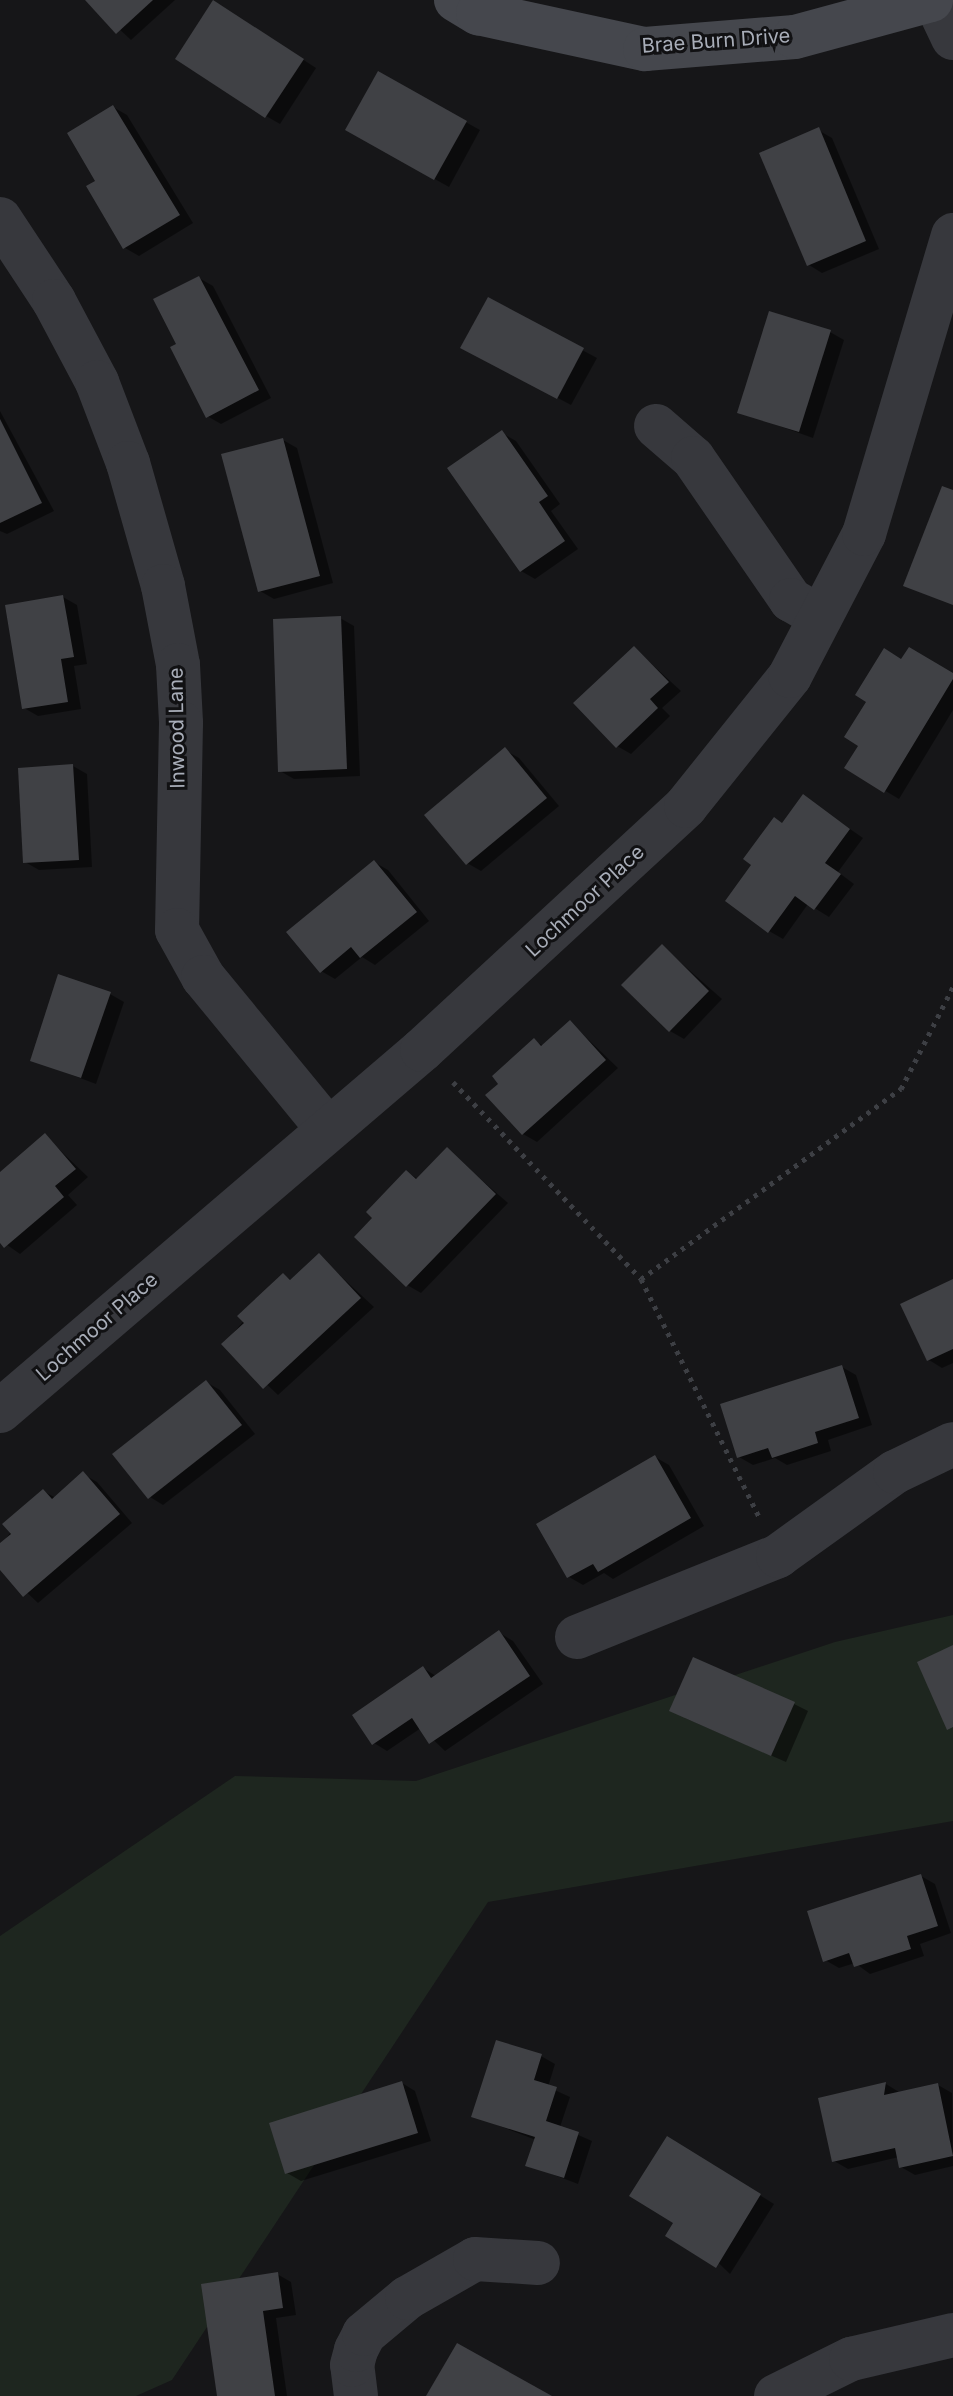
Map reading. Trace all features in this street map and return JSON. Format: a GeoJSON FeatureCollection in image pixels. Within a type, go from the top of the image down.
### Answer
{"type":"FeatureCollection","features":[{"type":"Feature","properties":{"kind":"street","name":"Brae Burn Drive"},"geometry":{"type":"LineString","coordinates":[[456,0],[478,13],[645,49],[795,37],[933,0]]}},
{"type":"Feature","properties":{"kind":"street"},"geometry":{"type":"LineString","coordinates":[[933,0],[953,38]]}},
{"type":"Feature","properties":{"kind":"street","name":"Inwood Lane"},"geometry":{"type":"LineString","coordinates":[[0,219],[54,301],[97,382],[128,463],[163,586],[178,665],[181,723],[177,930],[203,977],[327,1128]]}},
{"type":"Feature","properties":{"kind":"street","name":"Lochmoor Place"},"geometry":{"type":"LineString","coordinates":[[0,1411],[327,1128],[422,1050],[686,806],[790,676],[870,519],[953,235]]}},
{"type":"Feature","properties":{"kind":"street"},"geometry":{"type":"LineString","coordinates":[[656,426],[693,458],[791,600],[821,617]]}},
{"type":"Feature","properties":{"kind":"street"},"geometry":{"type":"LineString","coordinates":[[577,1637],[778,1556],[895,1472],[953,1444]]}},
{"type":"Feature","properties":{"kind":"street"},"geometry":{"type":"LineString","coordinates":[[356,2396],[356,2350],[364,2334],[407,2298],[475,2259],[538,2263]]}},
{"type":"Feature","properties":{"kind":"street"},"geometry":{"type":"LineString","coordinates":[[776,2396],[851,2359],[953,2335]]}},
{"type":"Feature","properties":{"kind":"path"},"geometry":{"type":"LineString","coordinates":[[641,1279],[901,1089],[953,987]]}},
{"type":"Feature","properties":{"kind":"path"},"geometry":{"type":"LineString","coordinates":[[422,1050],[641,1279],[778,1556]]}},
{"type":"Feature","properties":{"kind":"shaded area"},"geometry":{"type":"Polygon","coordinates":[[[953,1615],[953,1821],[488,1902],[172,2380],[136,2396],[0,2396],[0,1936],[235,1776],[416,1781],[835,1642],[953,1615]]]}},
{"type":"Feature","properties":{"kind":"building"},"geometry":{"type":"Polygon","coordinates":[[[85,0],[153,0],[116,34],[85,0]]]}},
{"type":"Feature","properties":{"kind":"building"},"geometry":{"type":"Polygon","coordinates":[[[213,0],[304,59],[265,118],[175,59],[213,0]]]}},
{"type":"Feature","properties":{"kind":"building"},"geometry":{"type":"Polygon","coordinates":[[[378,71],[467,121],[434,180],[345,130],[378,71]]]}},
{"type":"Feature","properties":{"kind":"building"},"geometry":{"type":"Polygon","coordinates":[[[113,105],[180,215],[123,249],[86,186],[95,181],[67,133],[113,105]]]}},
{"type":"Feature","properties":{"kind":"building"},"geometry":{"type":"Polygon","coordinates":[[[819,127],[866,241],[807,266],[759,153],[819,127]]]}},
{"type":"Feature","properties":{"kind":"building"},"geometry":{"type":"Polygon","coordinates":[[[199,276],[259,390],[206,418],[170,347],[176,344],[153,299],[199,276]]]}},
{"type":"Feature","properties":{"kind":"building"},"geometry":{"type":"Polygon","coordinates":[[[488,297],[584,348],[557,399],[460,348],[488,297]]]}},
{"type":"Feature","properties":{"kind":"building"},"geometry":{"type":"Polygon","coordinates":[[[769,311],[831,330],[799,432],[737,413],[769,311]]]}},
{"type":"Feature","properties":{"kind":"building"},"geometry":{"type":"Polygon","coordinates":[[[0,419],[42,503],[0,523],[0,419]]]}},
{"type":"Feature","properties":{"kind":"building"},"geometry":{"type":"Polygon","coordinates":[[[502,430],[548,496],[539,502],[565,541],[520,572],[447,468],[502,430]]]}},
{"type":"Feature","properties":{"kind":"building"},"geometry":{"type":"Polygon","coordinates":[[[283,438],[320,576],[258,592],[221,454],[283,438]]]}},
{"type":"Feature","properties":{"kind":"building"},"geometry":{"type":"Polygon","coordinates":[[[942,486],[953,490],[953,605],[903,586],[942,486]]]}},
{"type":"Feature","properties":{"kind":"building"},"geometry":{"type":"Polygon","coordinates":[[[63,595],[74,657],[61,659],[68,702],[22,709],[5,605],[63,595]]]}},
{"type":"Feature","properties":{"kind":"building"},"geometry":{"type":"Polygon","coordinates":[[[341,616],[347,769],[278,772],[273,619],[341,616]]]}},
{"type":"Feature","properties":{"kind":"building"},"geometry":{"type":"Polygon","coordinates":[[[634,646],[669,682],[650,699],[658,708],[616,748],[573,703],[634,646]]]}},
{"type":"Feature","properties":{"kind":"building"},"geometry":{"type":"Polygon","coordinates":[[[909,647],[953,673],[953,679],[884,793],[844,768],[858,746],[844,737],[866,702],[855,695],[884,648],[901,659],[909,647]]]}},
{"type":"Feature","properties":{"kind":"building"},"geometry":{"type":"Polygon","coordinates":[[[505,747],[547,798],[466,865],[424,815],[505,747]]]}},
{"type":"Feature","properties":{"kind":"building"},"geometry":{"type":"Polygon","coordinates":[[[73,764],[79,860],[23,863],[18,768],[73,764]]]}},
{"type":"Feature","properties":{"kind":"building"},"geometry":{"type":"Polygon","coordinates":[[[803,794],[850,829],[825,863],[841,874],[814,910],[795,896],[768,933],[725,901],[751,865],[743,859],[774,817],[782,823],[803,794]]]}},
{"type":"Feature","properties":{"kind":"building"},"geometry":{"type":"Polygon","coordinates":[[[374,860],[417,912],[360,958],[351,947],[320,973],[286,932],[374,860]]]}},
{"type":"Feature","properties":{"kind":"building"},"geometry":{"type":"Polygon","coordinates":[[[662,944],[709,991],[669,1032],[621,985],[662,944]]]}},
{"type":"Feature","properties":{"kind":"building"},"geometry":{"type":"Polygon","coordinates":[[[58,974],[111,992],[81,1078],[30,1061],[58,974]]]}},
{"type":"Feature","properties":{"kind":"building"},"geometry":{"type":"Polygon","coordinates":[[[570,1020],[606,1060],[522,1135],[485,1095],[498,1084],[492,1076],[534,1038],[541,1046],[570,1020]]]}},
{"type":"Feature","properties":{"kind":"building"},"geometry":{"type":"Polygon","coordinates":[[[45,1133],[76,1169],[55,1186],[64,1197],[4,1248],[0,1243],[0,1172],[45,1133]]]}},
{"type":"Feature","properties":{"kind":"building"},"geometry":{"type":"Polygon","coordinates":[[[447,1147],[496,1194],[406,1287],[354,1237],[372,1218],[366,1212],[406,1170],[416,1179],[447,1147]]]}},
{"type":"Feature","properties":{"kind":"building"},"geometry":{"type":"Polygon","coordinates":[[[319,1253],[361,1298],[263,1389],[221,1344],[244,1323],[237,1316],[283,1273],[290,1280],[319,1253]]]}},
{"type":"Feature","properties":{"kind":"building"},"geometry":{"type":"Polygon","coordinates":[[[953,1279],[953,1349],[927,1361],[900,1304],[953,1279]]]}},
{"type":"Feature","properties":{"kind":"building"},"geometry":{"type":"Polygon","coordinates":[[[842,1365],[859,1418],[815,1432],[818,1443],[772,1458],[768,1448],[737,1458],[720,1404],[842,1365]]]}},
{"type":"Feature","properties":{"kind":"building"},"geometry":{"type":"Polygon","coordinates":[[[206,1380],[242,1425],[148,1499],[112,1454],[206,1380]]]}},
{"type":"Feature","properties":{"kind":"building"},"geometry":{"type":"Polygon","coordinates":[[[655,1455],[691,1518],[598,1572],[593,1564],[567,1578],[536,1524],[655,1455]]]}},
{"type":"Feature","properties":{"kind":"building"},"geometry":{"type":"Polygon","coordinates":[[[83,1471],[120,1514],[23,1597],[0,1570],[0,1543],[11,1534],[2,1524],[43,1489],[52,1499],[83,1471]]]}},
{"type":"Feature","properties":{"kind":"building"},"geometry":{"type":"Polygon","coordinates":[[[499,1630],[530,1676],[429,1744],[412,1718],[372,1745],[352,1715],[423,1666],[431,1678],[499,1630]]]}},
{"type":"Feature","properties":{"kind":"building"},"geometry":{"type":"Polygon","coordinates":[[[953,1645],[953,1727],[947,1730],[917,1662],[953,1645]]]}},
{"type":"Feature","properties":{"kind":"building"},"geometry":{"type":"Polygon","coordinates":[[[693,1657],[795,1702],[771,1756],[669,1711],[693,1657]]]}},
{"type":"Feature","properties":{"kind":"building"},"geometry":{"type":"Polygon","coordinates":[[[921,1874],[938,1926],[907,1936],[911,1949],[854,1967],[849,1953],[823,1962],[807,1911],[921,1874]]]}},
{"type":"Feature","properties":{"kind":"building"},"geometry":{"type":"Polygon","coordinates":[[[496,2040],[542,2054],[534,2080],[557,2087],[546,2121],[579,2132],[564,2178],[525,2166],[535,2137],[471,2117],[496,2040]]]}},
{"type":"Feature","properties":{"kind":"building"},"geometry":{"type":"Polygon","coordinates":[[[402,2081],[418,2133],[285,2174],[269,2123],[402,2081]]]}},
{"type":"Feature","properties":{"kind":"building"},"geometry":{"type":"Polygon","coordinates":[[[886,2082],[884,2095],[938,2083],[953,2156],[899,2168],[895,2148],[832,2162],[818,2098],[886,2082]]]}},
{"type":"Feature","properties":{"kind":"building"},"geometry":{"type":"Polygon","coordinates":[[[667,2136],[761,2194],[716,2268],[665,2236],[673,2223],[629,2196],[667,2136]]]}},
{"type":"Feature","properties":{"kind":"building"},"geometry":{"type":"Polygon","coordinates":[[[278,2272],[283,2308],[263,2311],[275,2396],[217,2396],[201,2284],[278,2272]]]}},
{"type":"Feature","properties":{"kind":"building"},"geometry":{"type":"Polygon","coordinates":[[[457,2343],[552,2396],[426,2396],[457,2343]]]}}]}
